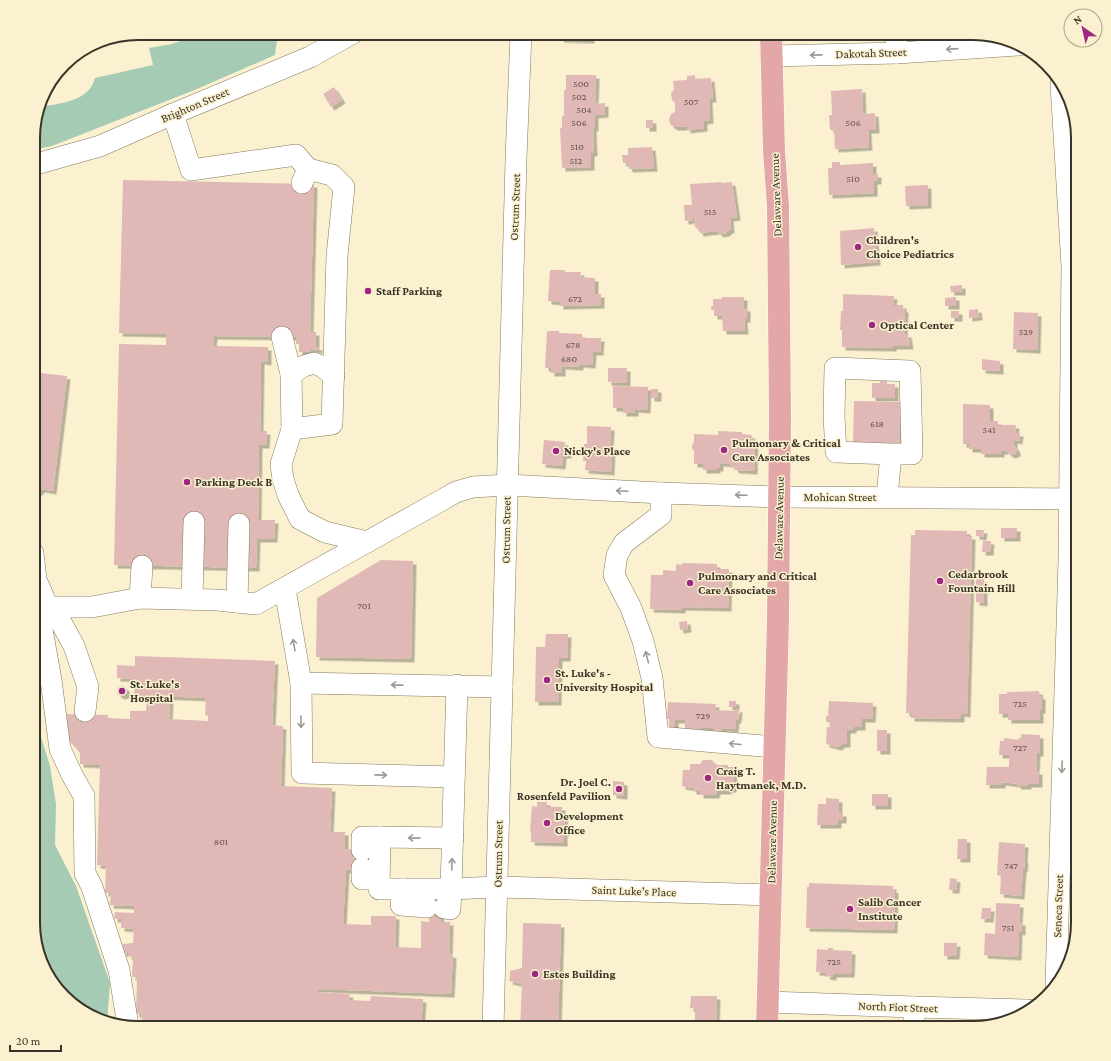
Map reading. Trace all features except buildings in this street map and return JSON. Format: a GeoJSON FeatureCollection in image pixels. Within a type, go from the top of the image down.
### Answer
{"type":"FeatureCollection","features":[{"type":"Feature","properties":{"kind":"main road","name":"Delaware Avenue"},"geometry":{"type":"LineString","coordinates":[[767,1021],[780,497],[778,206],[771,40]]}},
{"type":"Feature","properties":{"kind":"street","name":"Brighton Street"},"geometry":{"type":"LineString","coordinates":[[40,163],[100,146],[310,57],[340,40]]}},
{"type":"Feature","properties":{"kind":"street","name":"Ostrum Street"},"geometry":{"type":"LineString","coordinates":[[493,1021],[507,485],[521,40]]}},
{"type":"Feature","properties":{"kind":"street","name":"Dakotah Street"},"geometry":{"type":"LineString","coordinates":[[771,56],[896,43],[1003,45]]}},
{"type":"Feature","properties":{"kind":"street","name":"Seneca Street"},"geometry":{"type":"LineString","coordinates":[[1062,97],[1071,214]]}},
{"type":"Feature","properties":{"kind":"street"},"geometry":{"type":"LineString","coordinates":[[173,114],[191,170],[296,156],[305,176],[332,175],[344,187],[337,256],[332,424],[292,428]]}},
{"type":"Feature","properties":{"kind":"street"},"geometry":{"type":"LineString","coordinates":[[282,337],[291,374],[292,428],[281,464],[283,479],[288,495],[300,520],[326,532],[367,542]]}},
{"type":"Feature","properties":{"kind":"street"},"geometry":{"type":"LineString","coordinates":[[291,374],[314,362],[334,376]]}},
{"type":"Feature","properties":{"kind":"street"},"geometry":{"type":"LineString","coordinates":[[835,368],[910,371],[912,454],[891,454],[836,452],[834,416],[835,368]]}},
{"type":"Feature","properties":{"kind":"street"},"geometry":{"type":"LineString","coordinates":[[887,497],[891,454]]}},
{"type":"Feature","properties":{"kind":"street","name":"Mohican Street"},"geometry":{"type":"LineString","coordinates":[[48,607],[92,607],[140,598],[192,599],[256,604],[456,492],[473,487],[507,485],[661,493],[780,497],[1071,499]]}},
{"type":"Feature","properties":{"kind":"street"},"geometry":{"type":"LineString","coordinates":[[661,493],[661,515],[624,543],[617,555],[614,575],[631,608],[643,641],[652,678],[658,737],[774,747]]}},
{"type":"Feature","properties":{"kind":"street"},"geometry":{"type":"LineString","coordinates":[[192,599],[194,522]]}},
{"type":"Feature","properties":{"kind":"street"},"geometry":{"type":"LineString","coordinates":[[237,602],[239,524]]}},
{"type":"Feature","properties":{"kind":"street"},"geometry":{"type":"LineString","coordinates":[[140,598],[142,566]]}},
{"type":"Feature","properties":{"kind":"street","name":"Seneca Street"},"geometry":{"type":"LineString","coordinates":[[1056,974],[1071,580]]}},
{"type":"Feature","properties":{"kind":"street"},"geometry":{"type":"LineString","coordinates":[[285,588],[301,684],[302,773],[454,777]]}},
{"type":"Feature","properties":{"kind":"street"},"geometry":{"type":"LineString","coordinates":[[40,589],[48,607],[62,624],[74,646],[88,687],[86,711]]}},
{"type":"Feature","properties":{"kind":"street"},"geometry":{"type":"LineString","coordinates":[[48,607],[41,624],[51,680],[60,749],[84,796],[85,873],[103,917],[119,970],[127,1020]]}},
{"type":"Feature","properties":{"kind":"street"},"geometry":{"type":"LineString","coordinates":[[301,684],[457,685],[502,687]]}},
{"type":"Feature","properties":{"kind":"street"},"geometry":{"type":"LineString","coordinates":[[441,902],[453,838],[457,685]]}},
{"type":"Feature","properties":{"kind":"street"},"geometry":{"type":"LineString","coordinates":[[379,879],[362,879],[362,837],[453,838]]}},
{"type":"Feature","properties":{"kind":"street"},"geometry":{"type":"LineString","coordinates":[[380,837],[379,889],[403,889],[441,902]]}},
{"type":"Feature","properties":{"kind":"street","name":"Saint Luke's Place"},"geometry":{"type":"LineString","coordinates":[[441,902],[497,887],[771,895]]}},
{"type":"Feature","properties":{"kind":"street"},"geometry":{"type":"LineString","coordinates":[[403,889],[401,905],[441,902]]}},
{"type":"Feature","properties":{"kind":"street","name":"North Fiot Street"},"geometry":{"type":"LineString","coordinates":[[768,1002],[914,1018],[1016,1011]]}},
{"type":"Feature","properties":{"kind":"green space"},"geometry":{"type":"Polygon","coordinates":[[[182,40],[277,40],[275,55],[197,89],[52,146],[40,149],[40,132],[45,106],[80,97],[92,86],[95,78],[153,65],[149,48],[182,40]]]}},
{"type":"Feature","properties":{"kind":"green space"},"geometry":{"type":"Polygon","coordinates":[[[40,734],[50,766],[56,804],[55,845],[76,886],[110,983],[107,1016],[78,1001],[64,988],[50,966],[45,954],[40,929],[40,734]]]}},
{"type":"Feature","properties":{"kind":"place","name":"Children's Choice Pediatrics"},"geometry":{"type":"Point","coordinates":[858,247]}},
{"type":"Feature","properties":{"kind":"place","name":"Staff Parking"},"geometry":{"type":"Point","coordinates":[368,291]}},
{"type":"Feature","properties":{"kind":"place","name":"Optical Center"},"geometry":{"type":"Point","coordinates":[872,325]}},
{"type":"Feature","properties":{"kind":"place","name":"Pulmonary & Critical Care Associates"},"geometry":{"type":"Point","coordinates":[724,450]}},
{"type":"Feature","properties":{"kind":"place","name":"Nicky's Place"},"geometry":{"type":"Point","coordinates":[556,451]}},
{"type":"Feature","properties":{"kind":"place","name":"Parking Deck B"},"geometry":{"type":"Point","coordinates":[187,482]}},
{"type":"Feature","properties":{"kind":"place","name":"Cedarbrook Fountain Hill"},"geometry":{"type":"Point","coordinates":[940,581]}},
{"type":"Feature","properties":{"kind":"place","name":"Pulmonary and Critical Care Associates"},"geometry":{"type":"Point","coordinates":[690,583]}},
{"type":"Feature","properties":{"kind":"place","name":"St. Luke's - University Hospital"},"geometry":{"type":"Point","coordinates":[547,680]}},
{"type":"Feature","properties":{"kind":"place","name":"St. Luke's Hospital"},"geometry":{"type":"Point","coordinates":[122,691]}},
{"type":"Feature","properties":{"kind":"place","name":"Craig T. Haytmanek, M.D."},"geometry":{"type":"Point","coordinates":[708,778]}},
{"type":"Feature","properties":{"kind":"place","name":"Dr. Joel C. Rosenfeld Pavilion"},"geometry":{"type":"Point","coordinates":[619,789]}},
{"type":"Feature","properties":{"kind":"place","name":"Development Office"},"geometry":{"type":"Point","coordinates":[547,823]}},
{"type":"Feature","properties":{"kind":"place","name":"Salib Cancer Institute"},"geometry":{"type":"Point","coordinates":[850,909]}},
{"type":"Feature","properties":{"kind":"place","name":"Estes Building"},"geometry":{"type":"Point","coordinates":[535,974]}}]}
